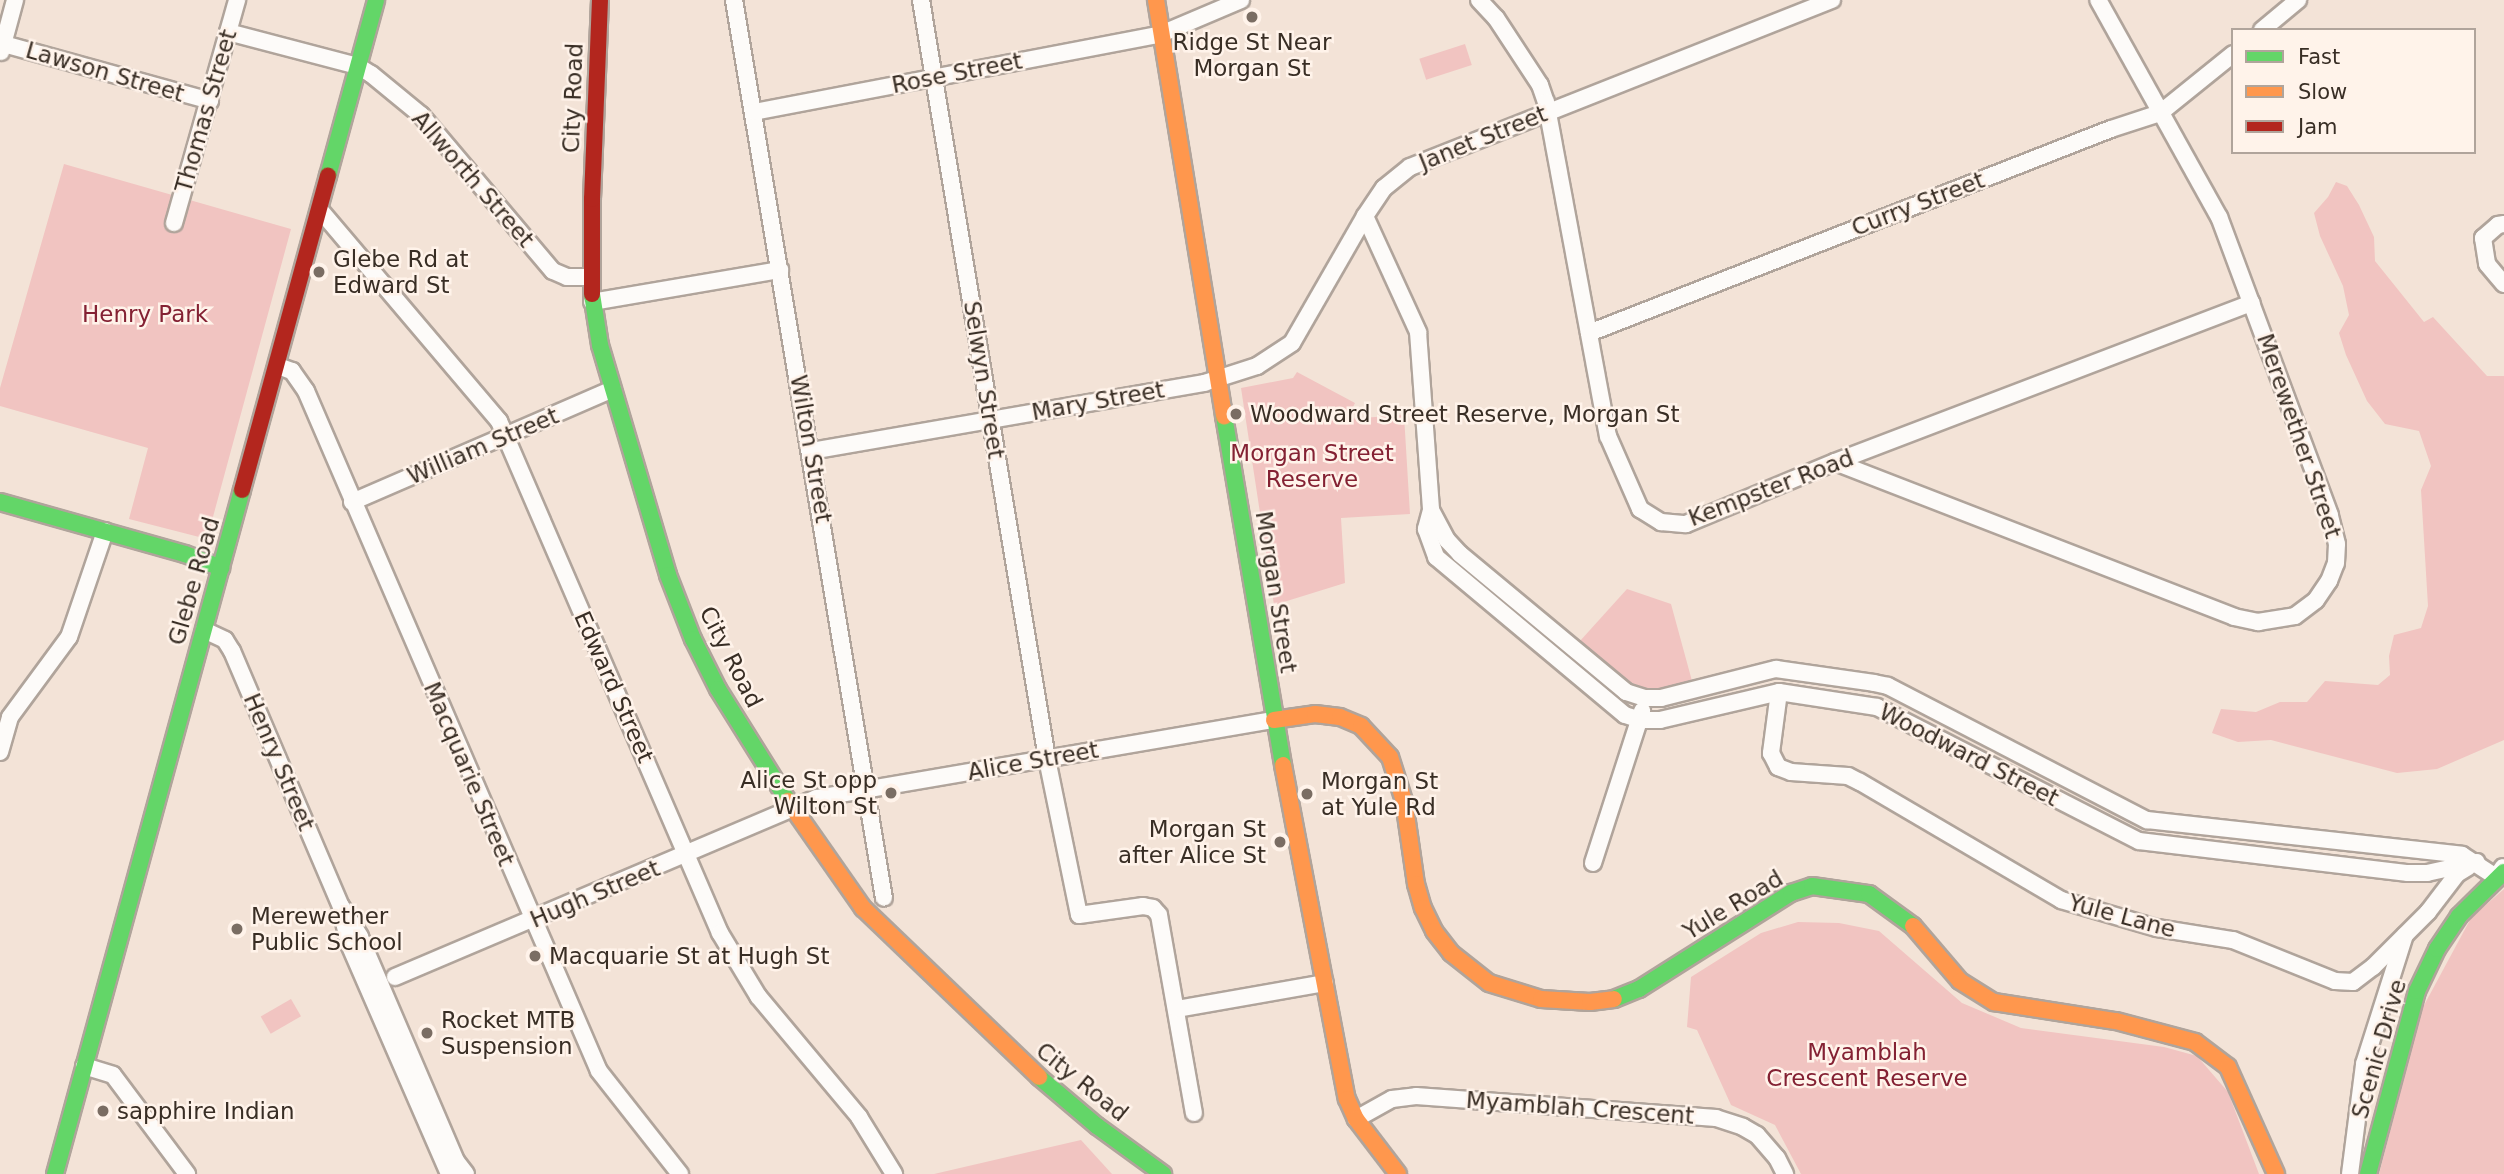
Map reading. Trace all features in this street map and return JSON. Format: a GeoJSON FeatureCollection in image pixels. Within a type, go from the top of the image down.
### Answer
{"type":"FeatureCollection","features":[{"type":"Feature","properties":{"kind":"main road","name":"Glebe Road"},"geometry":{"type":"LineString","coordinates":[[55,1174],[376,0]]}},
{"type":"Feature","properties":{"kind":"main road","name":"City Road"},"geometry":{"type":"LineString","coordinates":[[600,0],[592,302],[613,389],[664,564],[692,639],[718,689],[847,888],[901,947],[1056,1093],[1163,1174]]}},
{"type":"Feature","properties":{"kind":"main road","name":"Morgan Street"},"geometry":{"type":"LineString","coordinates":[[1156,0],[1275,720],[1347,1098],[1356,1119],[1398,1174]]}},
{"type":"Feature","properties":{"kind":"main road"},"geometry":{"type":"LineString","coordinates":[[0,502],[185,554],[221,568]]}},
{"type":"Feature","properties":{"kind":"main road","name":"Yule Road"},"geometry":{"type":"LineString","coordinates":[[1275,720],[1315,714],[1340,717],[1361,726],[1380,744],[1390,757],[1404,801],[1416,884],[1423,908],[1434,931],[1451,953],[1489,983],[1541,999],[1590,1002],[1614,999],[1639,989],[1791,893],[1812,886],[1869,894],[1908,921],[1960,981],[1994,1002],[2116,1021],[2195,1042],[2228,1067],[2276,1174]]}},
{"type":"Feature","properties":{"kind":"main road","name":"Scenic Drive"},"geometry":{"type":"LineString","coordinates":[[2368,1174],[2417,991],[2437,949],[2459,916],[2502,871]]}},
{"type":"Feature","properties":{"kind":"street"},"geometry":{"type":"LineString","coordinates":[[1,47],[15,0]]}},
{"type":"Feature","properties":{"kind":"street","name":"Thomas Street"},"geometry":{"type":"LineString","coordinates":[[174,223],[237,0]]}},
{"type":"Feature","properties":{"kind":"street","name":"Wilton Street"},"geometry":{"type":"LineString","coordinates":[[734,0],[884,898]]}},
{"type":"Feature","properties":{"kind":"street","name":"Selwyn Street"},"geometry":{"type":"LineString","coordinates":[[921,0],[1047,759],[1079,915],[1143,906],[1153,908],[1159,915],[1177,1009]]}},
{"type":"Feature","properties":{"kind":"street","name":"Rose Street"},"geometry":{"type":"LineString","coordinates":[[754,112],[1161,34],[1241,0]]}},
{"type":"Feature","properties":{"kind":"street","name":"Kempster Road"},"geometry":{"type":"LineString","coordinates":[[1479,0],[1496,18],[1540,85],[1549,111],[1608,436],[1640,509],[1661,522],[1686,524],[1835,462],[2252,303]]}},
{"type":"Feature","properties":{"kind":"street","name":"Janet Street"},"geometry":{"type":"LineString","coordinates":[[1219,379],[1256,366],[1292,343],[1364,216],[1384,188],[1410,167],[1832,0]]}},
{"type":"Feature","properties":{"kind":"street","name":"Merewether Street"},"geometry":{"type":"LineString","coordinates":[[1835,462],[2234,617],[2258,622],[2295,616],[2316,600],[2329,581],[2336,563],[2337,544],[2330,515],[2219,216],[2098,0]]}},
{"type":"Feature","properties":{"kind":"street"},"geometry":{"type":"LineString","coordinates":[[2264,28],[2298,0]]}},
{"type":"Feature","properties":{"kind":"street","name":"Allworth Street"},"geometry":{"type":"LineString","coordinates":[[228,32],[358,66],[393,90],[421,114],[553,271],[567,277],[592,277]]}},
{"type":"Feature","properties":{"kind":"street","name":"Lawson Street"},"geometry":{"type":"LineString","coordinates":[[1,47],[209,101]]}},
{"type":"Feature","properties":{"kind":"street","name":"Curry Street"},"geometry":{"type":"LineString","coordinates":[[1589,333],[2086,139],[2160,113],[2231,56]]}},
{"type":"Feature","properties":{"kind":"street","name":"Edward Street"},"geometry":{"type":"LineString","coordinates":[[320,210],[499,421],[720,933],[758,996],[859,1117],[894,1174]]}},
{"type":"Feature","properties":{"kind":"street"},"geometry":{"type":"LineString","coordinates":[[1364,216],[1418,332],[1431,510],[1426,528],[1436,557],[1625,715],[1640,720]]}},
{"type":"Feature","properties":{"kind":"street"},"geometry":{"type":"LineString","coordinates":[[2504,224],[2498,225],[2483,238],[2487,264],[2504,284]]}},
{"type":"Feature","properties":{"kind":"street"},"geometry":{"type":"LineString","coordinates":[[592,302],[780,270]]}},
{"type":"Feature","properties":{"kind":"street","name":"Macquarie Street"},"geometry":{"type":"LineString","coordinates":[[278,366],[292,371],[306,391],[599,1071],[680,1174]]}},
{"type":"Feature","properties":{"kind":"street","name":"Mary Street"},"geometry":{"type":"LineString","coordinates":[[811,451],[1219,379]]}},
{"type":"Feature","properties":{"kind":"street","name":"William Street"},"geometry":{"type":"LineString","coordinates":[[352,502],[613,389]]}},
{"type":"Feature","properties":{"kind":"street"},"geometry":{"type":"LineString","coordinates":[[1431,510],[1447,540],[1460,554],[1626,692],[1645,698],[1593,863]]}},
{"type":"Feature","properties":{"kind":"street"},"geometry":{"type":"LineString","coordinates":[[0,752],[16,706],[69,637],[105,531]]}},
{"type":"Feature","properties":{"kind":"street","name":"Henry Street"},"geometry":{"type":"LineString","coordinates":[[204,631],[225,640],[232,651],[341,906],[360,937],[456,1161],[466,1174]]}},
{"type":"Feature","properties":{"kind":"street","name":"Woodward Street"},"geometry":{"type":"LineString","coordinates":[[1645,698],[1661,698],[1776,669],[1874,683],[1888,686],[2147,820],[2462,855],[2502,871]]}},
{"type":"Feature","properties":{"kind":"street","name":"Woodward Street"},"geometry":{"type":"LineString","coordinates":[[1640,720],[1660,720],[1779,692],[1877,707],[1896,714],[2139,841],[2408,873],[2427,873],[2477,863]]}},
{"type":"Feature","properties":{"kind":"street","name":"Yule Lane"},"geometry":{"type":"LineString","coordinates":[[1779,692],[1771,753],[1778,767],[1791,772],[1848,776],[2061,900],[2157,928],[2233,940],[2335,981],[2353,982],[2428,912],[2457,874],[2477,863]]}},
{"type":"Feature","properties":{"kind":"street","name":"Alice Street"},"geometry":{"type":"LineString","coordinates":[[792,807],[867,789],[1275,720]]}},
{"type":"Feature","properties":{"kind":"street","name":"Hugh Street"},"geometry":{"type":"LineString","coordinates":[[395,978],[688,855],[792,807]]}},
{"type":"Feature","properties":{"kind":"street","name":"Henry Street"},"geometry":{"type":"LineString","coordinates":[[341,906],[349,944],[449,1174]]}},
{"type":"Feature","properties":{"kind":"street","name":"Scenic Drive"},"geometry":{"type":"LineString","coordinates":[[2350,1174],[2364,1064],[2405,935]]}},
{"type":"Feature","properties":{"kind":"street"},"geometry":{"type":"LineString","coordinates":[[1194,1113],[1177,1009],[1325,983]]}},
{"type":"Feature","properties":{"kind":"street"},"geometry":{"type":"LineString","coordinates":[[84,1066],[113,1074],[187,1174]]}},
{"type":"Feature","properties":{"kind":"street","name":"Myamblah Crescent"},"geometry":{"type":"LineString","coordinates":[[1356,1119],[1392,1099],[1416,1096],[1716,1118],[1743,1126],[1757,1135],[1777,1157],[1785,1174]]}},
{"type":"Feature","properties":{"kind":"green space"},"geometry":{"type":"Polygon","coordinates":[[[1465,44],[1472,65],[1426,80],[1419,59],[1465,44]]]}},
{"type":"Feature","properties":{"kind":"green space","name":"Henry Park"},"geometry":{"type":"Polygon","coordinates":[[[64,164],[291,229],[207,539],[129,519],[148,448],[0,406],[0,388],[64,164]]]}},
{"type":"Feature","properties":{"kind":"green space"},"geometry":{"type":"Polygon","coordinates":[[[2336,182],[2347,186],[2359,205],[2374,237],[2375,261],[2424,322],[2433,317],[2487,376],[2504,376],[2504,740],[2437,769],[2397,773],[2271,740],[2238,742],[2212,733],[2221,709],[2256,712],[2280,702],[2307,702],[2325,681],[2378,685],[2390,675],[2389,656],[2394,635],[2421,628],[2428,606],[2421,490],[2431,466],[2419,431],[2385,424],[2367,401],[2346,355],[2339,333],[2349,315],[2343,286],[2320,236],[2314,213],[2328,197],[2336,182]]]}},
{"type":"Feature","properties":{"kind":"green space","name":"Morgan Street Reserve"},"geometry":{"type":"Polygon","coordinates":[[[1297,372],[1355,403],[1347,419],[1404,415],[1410,514],[1341,518],[1345,583],[1274,605],[1241,388],[1293,378],[1297,372]]]}},
{"type":"Feature","properties":{"kind":"green space"},"geometry":{"type":"Polygon","coordinates":[[[1627,589],[1671,604],[1692,681],[1654,691],[1635,686],[1580,641],[1627,589]]]}},
{"type":"Feature","properties":{"kind":"green space"},"geometry":{"type":"Polygon","coordinates":[[[2504,889],[2504,1174],[2379,1174],[2422,1009],[2471,918],[2504,889]]]}},
{"type":"Feature","properties":{"kind":"green space","name":"Myamblah Crescent Reserve"},"geometry":{"type":"Polygon","coordinates":[[[1798,922],[1839,923],[1879,931],[1962,1003],[2021,1028],[2164,1047],[2197,1056],[2228,1092],[2259,1174],[1801,1174],[1775,1125],[1731,1105],[1697,1030],[1687,1027],[1691,977],[1761,933],[1798,922]]]}},
{"type":"Feature","properties":{"kind":"green space"},"geometry":{"type":"Polygon","coordinates":[[[291,999],[301,1016],[271,1034],[261,1016],[291,999]]]}},
{"type":"Feature","properties":{"kind":"green space"},"geometry":{"type":"Polygon","coordinates":[[[1081,1140],[1112,1174],[934,1174],[1081,1140]]]}},
{"type":"Feature","properties":{"kind":"traffic: fast"},"geometry":{"type":"LineString","coordinates":[[328,176],[376,0]]}},
{"type":"Feature","properties":{"kind":"traffic: fast"},"geometry":{"type":"LineString","coordinates":[[592,294],[600,345],[668,575],[693,639],[718,689],[788,801]]}},
{"type":"Feature","properties":{"kind":"traffic: fast"},"geometry":{"type":"LineString","coordinates":[[1224,416],[1283,765]]}},
{"type":"Feature","properties":{"kind":"traffic: fast"},"geometry":{"type":"LineString","coordinates":[[55,1174],[242,490]]}},
{"type":"Feature","properties":{"kind":"traffic: fast"},"geometry":{"type":"LineString","coordinates":[[0,502],[185,554],[221,568]]}},
{"type":"Feature","properties":{"kind":"traffic: fast"},"geometry":{"type":"LineString","coordinates":[[2368,1174],[2417,991],[2437,949],[2459,916],[2504,872]]}},
{"type":"Feature","properties":{"kind":"traffic: fast"},"geometry":{"type":"LineString","coordinates":[[1614,999],[1639,989],[1791,893],[1812,886],[1869,894],[1913,926]]}},
{"type":"Feature","properties":{"kind":"traffic: fast"},"geometry":{"type":"LineString","coordinates":[[1039,1077],[1097,1126],[1163,1174]]}},
{"type":"Feature","properties":{"kind":"traffic: slow"},"geometry":{"type":"LineString","coordinates":[[1156,0],[1224,416]]}},
{"type":"Feature","properties":{"kind":"traffic: slow"},"geometry":{"type":"LineString","coordinates":[[1274,720],[1315,714],[1340,717],[1361,726],[1390,757],[1404,801],[1416,884],[1423,908],[1434,931],[1451,953],[1489,983],[1541,999],[1590,1002],[1614,999]]}},
{"type":"Feature","properties":{"kind":"traffic: slow"},"geometry":{"type":"LineString","coordinates":[[1283,765],[1347,1099],[1356,1119],[1398,1174]]}},
{"type":"Feature","properties":{"kind":"traffic: slow"},"geometry":{"type":"LineString","coordinates":[[788,801],[863,908],[1039,1077]]}},
{"type":"Feature","properties":{"kind":"traffic: slow"},"geometry":{"type":"LineString","coordinates":[[1913,926],[1960,981],[1994,1002],[2116,1021],[2195,1042],[2228,1067],[2276,1174]]}},
{"type":"Feature","properties":{"kind":"traffic: jam"},"geometry":{"type":"LineString","coordinates":[[592,294],[592,199],[600,0]]}},
{"type":"Feature","properties":{"kind":"traffic: jam"},"geometry":{"type":"LineString","coordinates":[[242,490],[328,176]]}},
{"type":"Feature","properties":{"kind":"place","name":"Ridge St Near Morgan St"},"geometry":{"type":"Point","coordinates":[1252,17]}},
{"type":"Feature","properties":{"kind":"place","name":"Glebe Rd at Edward St"},"geometry":{"type":"Point","coordinates":[319,272]}},
{"type":"Feature","properties":{"kind":"place","name":"Woodward Street Reserve, Morgan St"},"geometry":{"type":"Point","coordinates":[1236,414]}},
{"type":"Feature","properties":{"kind":"place","name":"Alice St opp Wilton St"},"geometry":{"type":"Point","coordinates":[891,793]}},
{"type":"Feature","properties":{"kind":"place","name":"Morgan St at Yule Rd"},"geometry":{"type":"Point","coordinates":[1307,794]}},
{"type":"Feature","properties":{"kind":"place","name":"Morgan St after Alice St"},"geometry":{"type":"Point","coordinates":[1280,842]}},
{"type":"Feature","properties":{"kind":"place","name":"Merewether Public School"},"geometry":{"type":"Point","coordinates":[237,929]}},
{"type":"Feature","properties":{"kind":"place","name":"Macquarie St at Hugh St"},"geometry":{"type":"Point","coordinates":[535,956]}},
{"type":"Feature","properties":{"kind":"place","name":"Rocket MTB Suspension"},"geometry":{"type":"Point","coordinates":[427,1033]}},
{"type":"Feature","properties":{"kind":"place","name":"sapphire Indian"},"geometry":{"type":"Point","coordinates":[103,1111]}}]}
